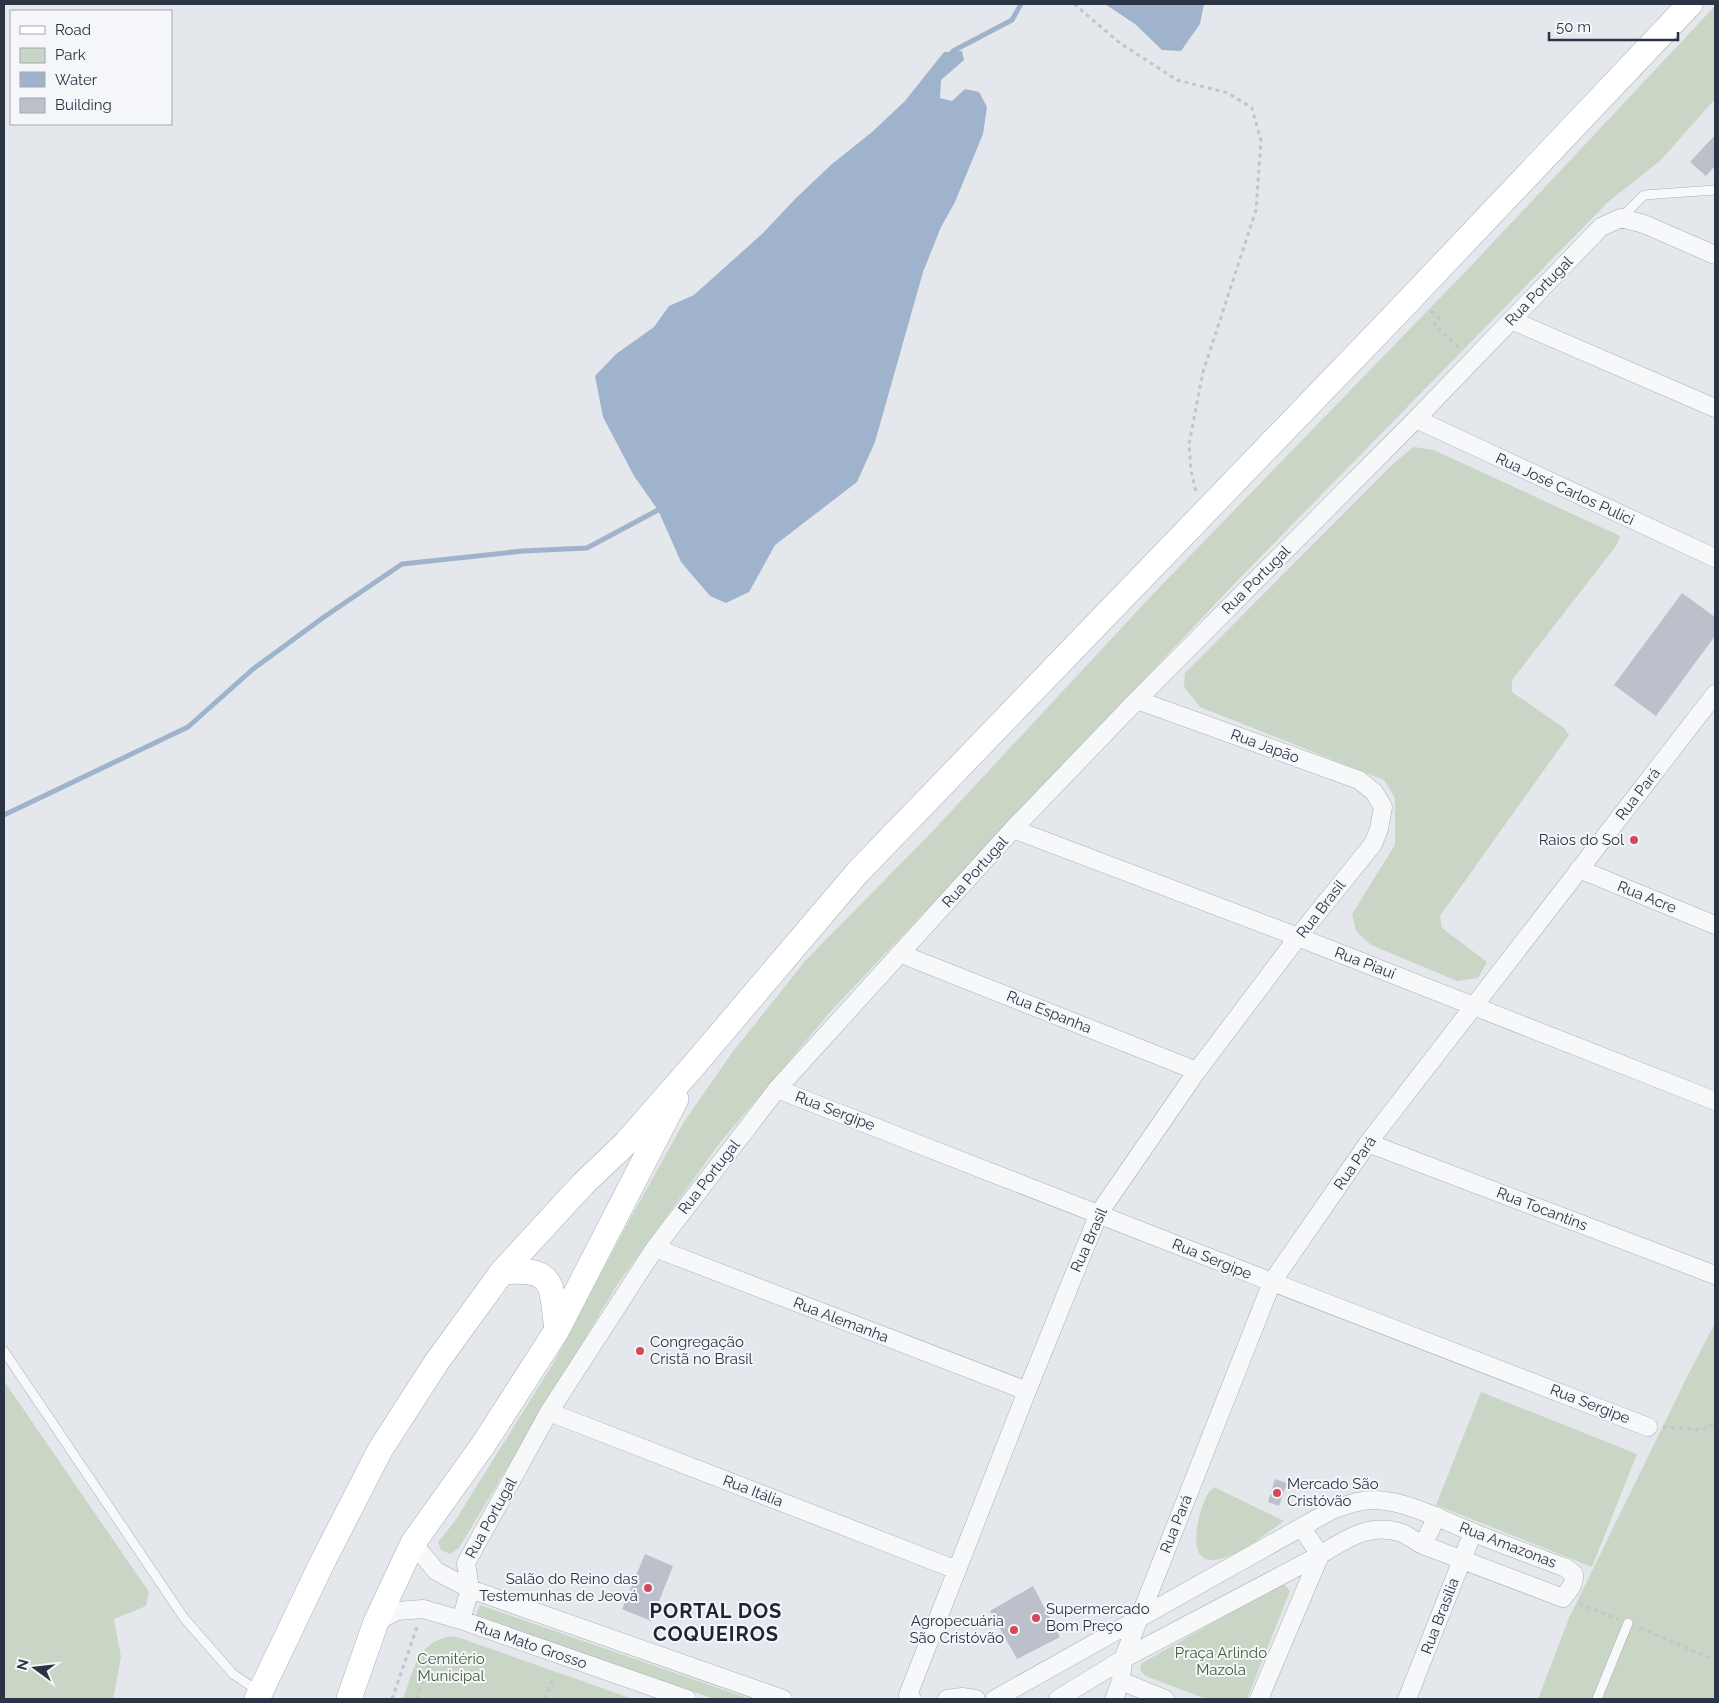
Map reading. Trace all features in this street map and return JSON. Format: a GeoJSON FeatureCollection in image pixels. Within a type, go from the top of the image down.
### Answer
{"type":"FeatureCollection","features":[{"type":"Feature","properties":{"kind":"main road"},"geometry":{"type":"LineString","coordinates":[[259,1696],[322,1563],[380,1450],[436,1363],[502,1272],[583,1184],[626,1143],[857,873],[1396,314],[1690,4]]}},
{"type":"Feature","properties":{"kind":"main road"},"geometry":{"type":"LineString","coordinates":[[349,1699],[376,1622],[413,1543],[483,1445],[557,1330],[695,1064]]}},
{"type":"Feature","properties":{"kind":"main road"},"geometry":{"type":"LineString","coordinates":[[502,1272],[523,1270],[539,1274],[548,1280],[557,1330]]}},
{"type":"Feature","properties":{"kind":"street"},"geometry":{"type":"LineString","coordinates":[[1621,218],[1644,224],[1715,255]]}},
{"type":"Feature","properties":{"kind":"street","name":"Rua Portugal"},"geometry":{"type":"LineString","coordinates":[[461,1620],[470,1589],[466,1563],[549,1412],[655,1248],[777,1089],[1013,829],[1137,700],[1416,420],[1601,227],[1621,218]]}},
{"type":"Feature","properties":{"kind":"street"},"geometry":{"type":"LineString","coordinates":[[1511,320],[1715,408]]}},
{"type":"Feature","properties":{"kind":"street","name":"Rua José Carlos Pulici"},"geometry":{"type":"LineString","coordinates":[[1416,420],[1715,558]]}},
{"type":"Feature","properties":{"kind":"street","name":"Rua Japão"},"geometry":{"type":"LineString","coordinates":[[1137,700],[1359,780],[1374,792],[1383,807]]}},
{"type":"Feature","properties":{"kind":"street","name":"Rua Pará"},"geometry":{"type":"LineString","coordinates":[[1114,1699],[1121,1681],[1123,1660],[1272,1282],[1368,1143],[1579,870],[1713,701]]}},
{"type":"Feature","properties":{"kind":"street","name":"Rua Brasil"},"geometry":{"type":"LineString","coordinates":[[912,1699],[908,1695],[1098,1214],[1196,1071],[1298,937],[1373,844],[1379,829],[1383,807]]}},
{"type":"Feature","properties":{"kind":"street","name":"Rua Piauí"},"geometry":{"type":"LineString","coordinates":[[1013,829],[1298,937],[1715,1101]]}},
{"type":"Feature","properties":{"kind":"street","name":"Rua Acre"},"geometry":{"type":"LineString","coordinates":[[1579,870],[1715,925]]}},
{"type":"Feature","properties":{"kind":"street","name":"Rua Espanha"},"geometry":{"type":"LineString","coordinates":[[901,954],[1196,1071]]}},
{"type":"Feature","properties":{"kind":"street","name":"Rua Sergipe"},"geometry":{"type":"LineString","coordinates":[[777,1089],[1648,1427]]}},
{"type":"Feature","properties":{"kind":"street","name":"Rua Tocantins"},"geometry":{"type":"LineString","coordinates":[[1368,1143],[1715,1276]]}},
{"type":"Feature","properties":{"kind":"street","name":"Rua Alemanha"},"geometry":{"type":"LineString","coordinates":[[655,1248],[1027,1391]]}},
{"type":"Feature","properties":{"kind":"street","name":"Rua Itália"},"geometry":{"type":"LineString","coordinates":[[549,1412],[957,1570]]}},
{"type":"Feature","properties":{"kind":"street","name":"Rua Amazonas"},"geometry":{"type":"LineString","coordinates":[[995,1699],[1332,1510],[1357,1502],[1377,1500],[1408,1506],[1566,1568],[1574,1574],[1572,1587],[1563,1598],[1423,1546],[1402,1533],[1378,1529],[1352,1535],[1123,1660],[1058,1699]]}},
{"type":"Feature","properties":{"kind":"street"},"geometry":{"type":"LineString","coordinates":[[1423,1546],[1437,1516]]}},
{"type":"Feature","properties":{"kind":"street"},"geometry":{"type":"LineString","coordinates":[[1259,1699],[1320,1554],[1302,1528]]}},
{"type":"Feature","properties":{"kind":"street","name":"Rua Brasília"},"geometry":{"type":"LineString","coordinates":[[1407,1699],[1473,1532]]}},
{"type":"Feature","properties":{"kind":"street"},"geometry":{"type":"LineString","coordinates":[[413,1543],[436,1571],[470,1589],[783,1699]]}},
{"type":"Feature","properties":{"kind":"street","name":"Rua Mato Grosso"},"geometry":{"type":"LineString","coordinates":[[376,1622],[397,1611],[423,1610],[461,1620],[686,1699]]}},
{"type":"Feature","properties":{"kind":"street"},"geometry":{"type":"LineString","coordinates":[[1121,1681],[1165,1699]]}},
{"type":"Feature","properties":{"kind":"street"},"geometry":{"type":"LineString","coordinates":[[947,1699],[962,1697],[976,1699]]}},
{"type":"Feature","properties":{"kind":"lane"},"geometry":{"type":"LineString","coordinates":[[1621,218],[1644,195],[1715,190]]}},
{"type":"Feature","properties":{"kind":"lane"},"geometry":{"type":"LineString","coordinates":[[4,1351],[184,1618],[233,1674],[259,1696]]}},
{"type":"Feature","properties":{"kind":"lane"},"geometry":{"type":"LineString","coordinates":[[1597,1699],[1628,1622]]}},
{"type":"Feature","properties":{"kind":"path"},"geometry":{"type":"LineString","coordinates":[[1074,4],[1120,43],[1177,80],[1228,93],[1252,108],[1261,142],[1256,210],[1203,372],[1189,444],[1190,471],[1203,514]]}},
{"type":"Feature","properties":{"kind":"path"},"geometry":{"type":"LineString","coordinates":[[1431,311],[1439,319],[1434,325],[1463,351]]}},
{"type":"Feature","properties":{"kind":"path"},"geometry":{"type":"LineString","coordinates":[[1648,1427],[1702,1430],[1715,1423]]}},
{"type":"Feature","properties":{"kind":"path"},"geometry":{"type":"LineString","coordinates":[[392,1699],[423,1610]]}},
{"type":"Feature","properties":{"kind":"path"},"geometry":{"type":"LineString","coordinates":[[416,1699],[432,1656]]}},
{"type":"Feature","properties":{"kind":"path"},"geometry":{"type":"LineString","coordinates":[[545,1699],[552,1681]]}},
{"type":"Feature","properties":{"kind":"green space"},"geometry":{"type":"Polygon","coordinates":[[[1715,6],[1715,99],[1661,160],[1608,202],[1236,582],[831,1011],[719,1144],[617,1285],[459,1548],[450,1554],[441,1550],[438,1542],[455,1521],[554,1362],[684,1122],[731,1054],[806,960],[930,834],[1153,594],[1469,268],[1715,6]]]}},
{"type":"Feature","properties":{"kind":"green space"},"geometry":{"type":"Polygon","coordinates":[[[1414,447],[1434,450],[1620,536],[1616,546],[1512,680],[1512,692],[1564,728],[1569,735],[1440,916],[1442,928],[1487,962],[1478,978],[1457,981],[1371,945],[1356,931],[1352,914],[1395,845],[1395,798],[1384,780],[1200,707],[1184,687],[1185,673],[1395,462],[1414,447]]]}},
{"type":"Feature","properties":{"kind":"green space"},"geometry":{"type":"Polygon","coordinates":[[[1715,1323],[1715,1699],[1538,1699],[1569,1618],[1715,1323]]]}},
{"type":"Feature","properties":{"kind":"green space"},"geometry":{"type":"Polygon","coordinates":[[[4,1381],[149,1592],[146,1606],[114,1619],[121,1657],[113,1699],[4,1699],[4,1381]]]}},
{"type":"Feature","properties":{"kind":"green space"},"geometry":{"type":"Polygon","coordinates":[[[1481,1392],[1637,1454],[1592,1567],[1436,1505],[1481,1392]]]}},
{"type":"Feature","properties":{"kind":"green space"},"geometry":{"type":"Polygon","coordinates":[[[1214,1487],[1284,1521],[1233,1555],[1214,1560],[1205,1558],[1199,1552],[1196,1543],[1196,1532],[1205,1499],[1209,1491],[1214,1487]]]}},
{"type":"Feature","properties":{"kind":"green space","name":"Praça Arlindo Mazola"},"geometry":{"type":"Polygon","coordinates":[[[1283,1583],[1290,1591],[1247,1699],[1206,1699],[1146,1676],[1140,1670],[1142,1663],[1283,1583]]]}},
{"type":"Feature","properties":{"kind":"green space"},"geometry":{"type":"Polygon","coordinates":[[[480,1605],[750,1699],[714,1699],[476,1615],[480,1605]]]}},
{"type":"Feature","properties":{"kind":"green space","name":"Cemitério Municipal"},"geometry":{"type":"Polygon","coordinates":[[[451,1636],[633,1699],[403,1699],[414,1668],[423,1651],[439,1640],[451,1636]]]}},
{"type":"Feature","properties":{"kind":"water"},"geometry":{"type":"Polygon","coordinates":[[[1105,4],[1204,4],[1200,24],[1181,51],[1162,50],[1135,24],[1105,4]]]}},
{"type":"Feature","properties":{"kind":"water"},"geometry":{"type":"Polygon","coordinates":[[[962,51],[964,60],[941,80],[940,98],[952,101],[965,89],[979,92],[987,107],[983,134],[923,272],[875,442],[857,482],[775,545],[749,592],[726,603],[710,596],[681,562],[658,510],[634,476],[603,417],[595,376],[616,354],[654,327],[669,306],[694,295],[763,233],[832,164],[872,132],[905,101],[944,52],[962,51]]]}},
{"type":"Feature","properties":{"kind":"building"},"geometry":{"type":"Polygon","coordinates":[[[1715,135],[1715,166],[1706,176],[1690,162],[1715,135]]]}},
{"type":"Feature","properties":{"kind":"building"},"geometry":{"type":"Polygon","coordinates":[[[1682,593],[1715,617],[1715,636],[1656,716],[1614,685],[1682,593]]]}},
{"type":"Feature","properties":{"kind":"building","name":"Mercado São Cristóvão"},"geometry":{"type":"Polygon","coordinates":[[[1275,1479],[1287,1483],[1279,1506],[1268,1502],[1275,1479]]]}},
{"type":"Feature","properties":{"kind":"building","name":"Salão do Reino das Testemunhas de Jeová"},"geometry":{"type":"Polygon","coordinates":[[[645,1554],[673,1566],[651,1621],[622,1609],[645,1554]]]}},
{"type":"Feature","properties":{"kind":"building"},"geometry":{"type":"Polygon","coordinates":[[[1033,1586],[1060,1637],[1017,1659],[990,1611],[1033,1586]]]}},
{"type":"Feature","properties":{"kind":"waterway"},"geometry":{"type":"LineString","coordinates":[[950,57],[953,51],[1012,20],[1021,4]]}},
{"type":"Feature","properties":{"kind":"waterway"},"geometry":{"type":"LineString","coordinates":[[4,815],[188,727],[253,669],[324,617],[402,564],[523,551],[587,548],[658,510],[660,503]]}},
{"type":"Feature","properties":{"kind":"place","name":"Raios do Sol"},"geometry":{"type":"Point","coordinates":[1634,840]}},
{"type":"Feature","properties":{"kind":"place","name":"Congregação Cristã no Brasil"},"geometry":{"type":"Point","coordinates":[640,1351]}},
{"type":"Feature","properties":{"kind":"place","name":"Mercado São Cristóvão"},"geometry":{"type":"Point","coordinates":[1277,1493]}},
{"type":"Feature","properties":{"kind":"place","name":"Salão do Reino das Testemunhas de Jeová"},"geometry":{"type":"Point","coordinates":[648,1588]}},
{"type":"Feature","properties":{"kind":"place","name":"Supermercado Bom Preço"},"geometry":{"type":"Point","coordinates":[1036,1618]}},
{"type":"Feature","properties":{"kind":"place","name":"Agropecuária São Cristóvão"},"geometry":{"type":"Point","coordinates":[1014,1630]}},
{"type":"Feature","properties":{"kind":"district","name":"PORTAL DOS COQUEIROS"},"geometry":{"type":"Point","coordinates":[716,1622]}}]}
